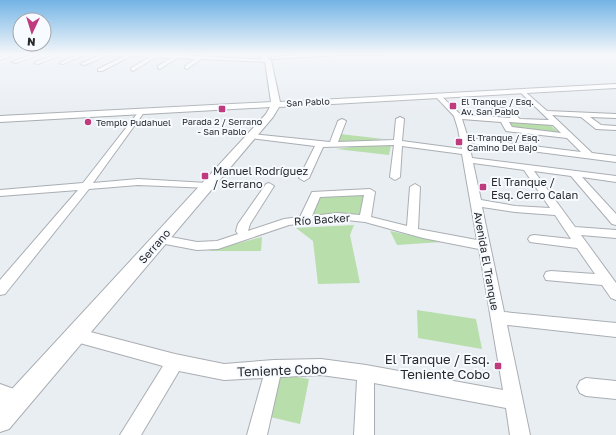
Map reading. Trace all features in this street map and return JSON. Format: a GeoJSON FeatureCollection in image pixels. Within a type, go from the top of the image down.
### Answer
{"type":"FeatureCollection","features":[{"type":"Feature","properties":{"kind":"main road"},"geometry":{"type":"LineString","coordinates":[[272,74],[276,104]]}},
{"type":"Feature","properties":{"kind":"main road","name":"San Pablo"},"geometry":{"type":"LineString","coordinates":[[0,119],[437,95],[614,87]]}},
{"type":"Feature","properties":{"kind":"main road","name":"Serrano"},"geometry":{"type":"LineString","coordinates":[[0,420],[270,115],[276,104]]}},
{"type":"Feature","properties":{"kind":"street"},"geometry":{"type":"LineString","coordinates":[[522,91],[589,155]]}},
{"type":"Feature","properties":{"kind":"street"},"geometry":{"type":"LineString","coordinates":[[437,95],[458,116],[556,123]]}},
{"type":"Feature","properties":{"kind":"street"},"geometry":{"type":"LineString","coordinates":[[481,118],[479,111],[508,110],[518,121]]}},
{"type":"Feature","properties":{"kind":"street"},"geometry":{"type":"LineString","coordinates":[[0,290],[86,186],[142,111]]}},
{"type":"Feature","properties":{"kind":"street"},"geometry":{"type":"LineString","coordinates":[[546,113],[616,116]]}},
{"type":"Feature","properties":{"kind":"street"},"geometry":{"type":"LineString","coordinates":[[582,114],[599,127],[616,128]]}},
{"type":"Feature","properties":{"kind":"street"},"geometry":{"type":"LineString","coordinates":[[606,115],[616,123]]}},
{"type":"Feature","properties":{"kind":"street","name":"Avenida El Tranque"},"geometry":{"type":"LineString","coordinates":[[458,116],[468,156],[520,435]]}},
{"type":"Feature","properties":{"kind":"street"},"geometry":{"type":"LineString","coordinates":[[395,177],[400,119]]}},
{"type":"Feature","properties":{"kind":"street"},"geometry":{"type":"LineString","coordinates":[[504,120],[509,129],[569,136]]}},
{"type":"Feature","properties":{"kind":"street"},"geometry":{"type":"LineString","coordinates":[[333,145],[342,121]]}},
{"type":"Feature","properties":{"kind":"street"},"geometry":{"type":"LineString","coordinates":[[251,136],[320,145],[377,142],[398,143],[527,168],[616,180]]}},
{"type":"Feature","properties":{"kind":"street"},"geometry":{"type":"LineString","coordinates":[[464,140],[616,159]]}},
{"type":"Feature","properties":{"kind":"street"},"geometry":{"type":"LineString","coordinates":[[304,178],[320,145]]}},
{"type":"Feature","properties":{"kind":"street"},"geometry":{"type":"LineString","coordinates":[[527,168],[616,294]]}},
{"type":"Feature","properties":{"kind":"street"},"geometry":{"type":"LineString","coordinates":[[574,174],[616,221]]}},
{"type":"Feature","properties":{"kind":"street"},"geometry":{"type":"LineString","coordinates":[[0,193],[152,182],[207,186]]}},
{"type":"Feature","properties":{"kind":"street"},"geometry":{"type":"LineString","coordinates":[[246,236],[242,231],[244,224],[269,186]]}},
{"type":"Feature","properties":{"kind":"street"},"geometry":{"type":"LineString","coordinates":[[412,230],[414,187]]}},
{"type":"Feature","properties":{"kind":"street"},"geometry":{"type":"LineString","coordinates":[[305,218],[316,194],[370,192],[365,219]]}},
{"type":"Feature","properties":{"kind":"street"},"geometry":{"type":"LineString","coordinates":[[477,203],[515,209],[558,212]]}},
{"type":"Feature","properties":{"kind":"street","name":"Río Backer"},"geometry":{"type":"LineString","coordinates":[[160,239],[208,246],[229,243],[288,222],[305,218],[337,216],[365,219],[485,246]]}},
{"type":"Feature","properties":{"kind":"street"},"geometry":{"type":"LineString","coordinates":[[571,231],[616,234]]}},
{"type":"Feature","properties":{"kind":"street"},"geometry":{"type":"LineString","coordinates":[[534,240],[580,244]]}},
{"type":"Feature","properties":{"kind":"street"},"geometry":{"type":"LineString","coordinates":[[551,276],[606,280]]}},
{"type":"Feature","properties":{"kind":"street"},"geometry":{"type":"LineString","coordinates":[[498,318],[616,330]]}},
{"type":"Feature","properties":{"kind":"street","name":"Teniente Cobo"},"geometry":{"type":"LineString","coordinates":[[75,335],[175,362],[224,372],[274,368],[321,367],[366,373],[514,401]]}},
{"type":"Feature","properties":{"kind":"street"},"geometry":{"type":"LineString","coordinates":[[130,435],[175,362]]}},
{"type":"Feature","properties":{"kind":"street"},"geometry":{"type":"LineString","coordinates":[[257,435],[274,368]]}},
{"type":"Feature","properties":{"kind":"street"},"geometry":{"type":"LineString","coordinates":[[364,435],[366,373]]}},
{"type":"Feature","properties":{"kind":"street"},"geometry":{"type":"LineString","coordinates":[[586,387],[616,390]]}},
{"type":"Feature","properties":{"kind":"street"},"geometry":{"type":"LineString","coordinates":[[0,392],[19,399]]}},
{"type":"Feature","properties":{"kind":"green space"},"geometry":{"type":"Polygon","coordinates":[[[509,122],[550,125],[561,134],[512,128],[509,122]]]}},
{"type":"Feature","properties":{"kind":"green space"},"geometry":{"type":"Polygon","coordinates":[[[340,134],[384,139],[337,143],[340,134]]]}},
{"type":"Feature","properties":{"kind":"green space"},"geometry":{"type":"Polygon","coordinates":[[[377,144],[391,145],[389,155],[336,149],[377,144]]]}},
{"type":"Feature","properties":{"kind":"green space"},"geometry":{"type":"Polygon","coordinates":[[[365,194],[362,214],[310,215],[318,196],[365,194]]]}},
{"type":"Feature","properties":{"kind":"green space"},"geometry":{"type":"Polygon","coordinates":[[[354,225],[350,235],[360,283],[318,284],[313,241],[296,228],[354,225]]]}},
{"type":"Feature","properties":{"kind":"green space"},"geometry":{"type":"Polygon","coordinates":[[[390,231],[442,242],[397,245],[390,231]]]}},
{"type":"Feature","properties":{"kind":"green space"},"geometry":{"type":"Polygon","coordinates":[[[262,237],[261,251],[208,251],[262,237]]]}},
{"type":"Feature","properties":{"kind":"green space"},"geometry":{"type":"Polygon","coordinates":[[[417,310],[476,319],[482,349],[418,338],[417,310]]]}},
{"type":"Feature","properties":{"kind":"green space"},"geometry":{"type":"Polygon","coordinates":[[[278,373],[309,379],[300,424],[266,416],[278,373]]]}},
{"type":"Feature","properties":{"kind":"place","name":"El Tranque / Esq. Av. San Pablo"},"geometry":{"type":"Point","coordinates":[453,106]}},
{"type":"Feature","properties":{"kind":"place","name":"Parada 2 / Serrano - San Pablo"},"geometry":{"type":"Point","coordinates":[222,109]}},
{"type":"Feature","properties":{"kind":"place","name":"Templo Pudahuel"},"geometry":{"type":"Point","coordinates":[88,122]}},
{"type":"Feature","properties":{"kind":"place","name":"El Tranque / Esq. Camino Del Bajo"},"geometry":{"type":"Point","coordinates":[459,142]}},
{"type":"Feature","properties":{"kind":"place","name":"Manuel Rodríguez / Serrano"},"geometry":{"type":"Point","coordinates":[205,176]}},
{"type":"Feature","properties":{"kind":"place","name":"El Tranque / Esq. Cerro Calan"},"geometry":{"type":"Point","coordinates":[483,187]}},
{"type":"Feature","properties":{"kind":"place","name":"El Tranque / Esq. Teniente Cobo"},"geometry":{"type":"Point","coordinates":[498,366]}}]}
